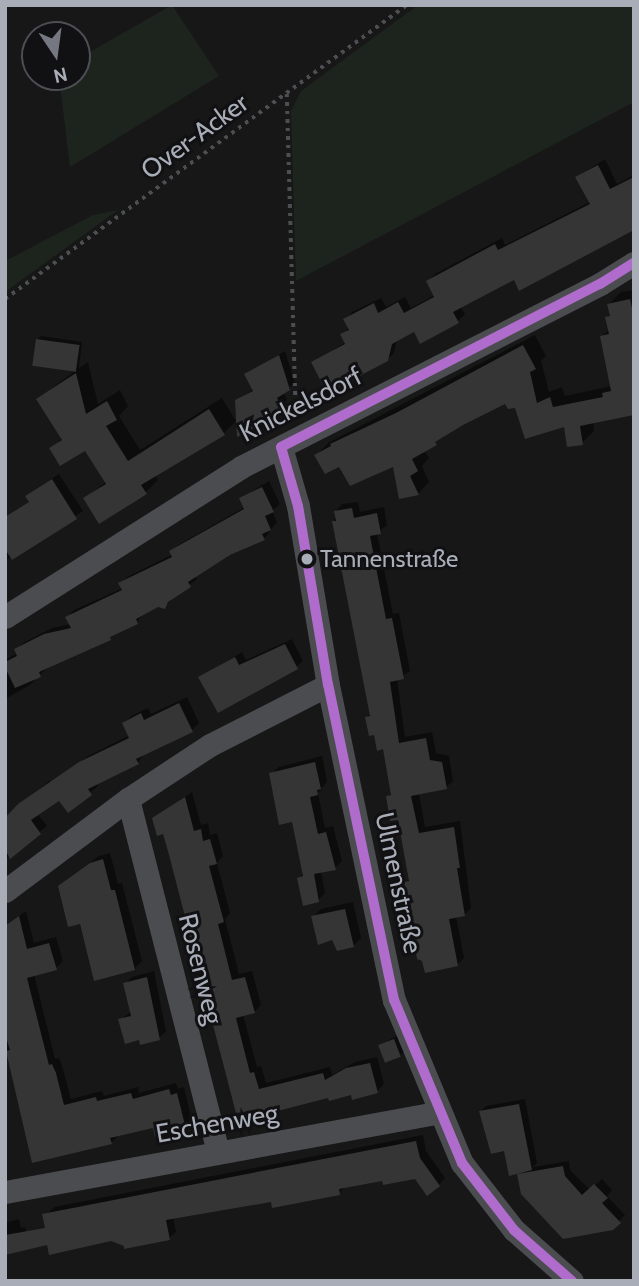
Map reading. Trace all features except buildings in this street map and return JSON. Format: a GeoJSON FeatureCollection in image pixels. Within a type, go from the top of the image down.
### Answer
{"type":"FeatureCollection","features":[{"type":"Feature","properties":{"kind":"street","name":"Knickelsdorf"},"geometry":{"type":"LineString","coordinates":[[5,617],[241,467],[600,284],[634,263]]}},
{"type":"Feature","properties":{"kind":"street","name":"Ulmenstraße"},"geometry":{"type":"LineString","coordinates":[[289,443],[328,685],[394,1000],[462,1163],[507,1221],[572,1281]]}},
{"type":"Feature","properties":{"kind":"street"},"geometry":{"type":"LineString","coordinates":[[5,891],[128,799],[210,745],[328,685]]}},
{"type":"Feature","properties":{"kind":"street","name":"Rosenweg"},"geometry":{"type":"LineString","coordinates":[[128,799],[218,1152]]}},
{"type":"Feature","properties":{"kind":"street","name":"Eschenweg"},"geometry":{"type":"LineString","coordinates":[[5,1192],[440,1112]]}},
{"type":"Feature","properties":{"kind":"path","name":"Over-Acker"},"geometry":{"type":"LineString","coordinates":[[5,299],[407,5]]}},
{"type":"Feature","properties":{"kind":"path"},"geometry":{"type":"LineString","coordinates":[[287,93],[289,443]]}},
{"type":"Feature","properties":{"kind":"shaded area"},"geometry":{"type":"Polygon","coordinates":[[[172,5],[219,76],[70,167],[61,91],[91,91],[91,51],[172,5]]]}},
{"type":"Feature","properties":{"kind":"shaded area"},"geometry":{"type":"Polygon","coordinates":[[[418,5],[634,5],[634,102],[296,281],[291,111],[301,91],[418,5]]]}},
{"type":"Feature","properties":{"kind":"shaded area"},"geometry":{"type":"Polygon","coordinates":[[[118,210],[5,292],[5,261],[93,215],[118,210]]]}},
{"type":"Feature","properties":{"kind":"transit line"},"geometry":{"type":"LineString","coordinates":[[572,1281],[514,1230],[462,1163],[394,1000],[328,685],[298,506],[281,447],[600,284],[634,263]]}},
{"type":"Feature","properties":{"kind":"place","name":"Tannenstraße"},"geometry":{"type":"Point","coordinates":[307,559]}}]}
